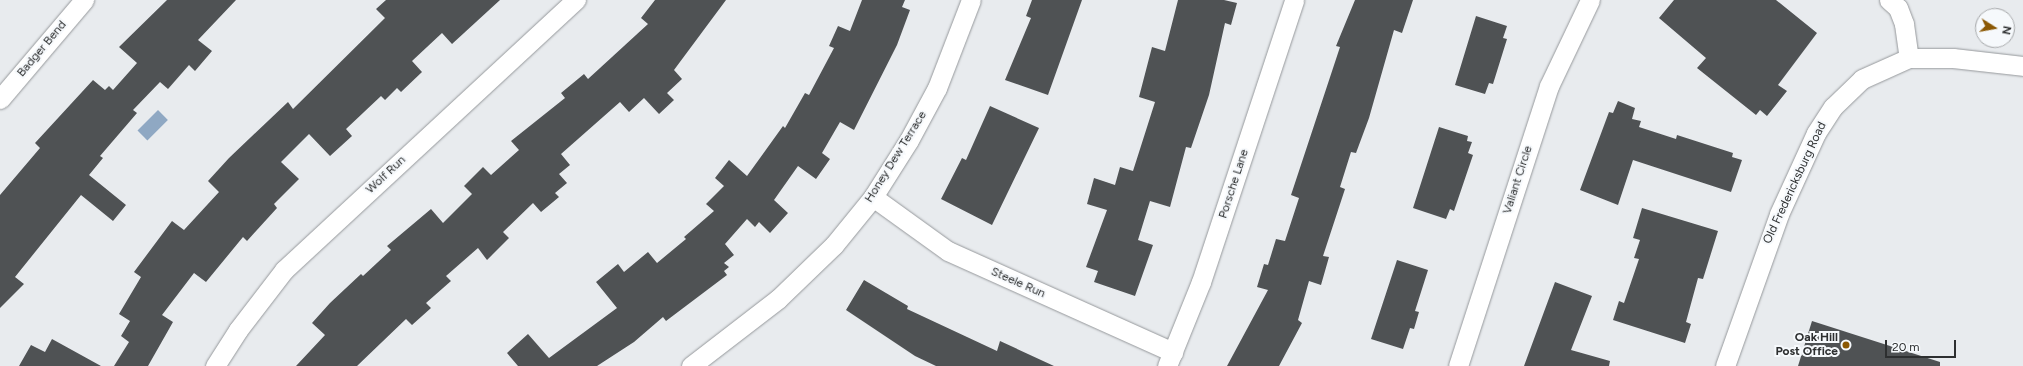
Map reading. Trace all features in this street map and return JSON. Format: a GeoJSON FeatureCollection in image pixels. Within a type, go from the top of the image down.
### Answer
{"type":"FeatureCollection","features":[{"type":"Feature","properties":{"kind":"street","name":"Badger Bend"},"geometry":{"type":"LineString","coordinates":[[0,99],[84,0]]}},
{"type":"Feature","properties":{"kind":"street","name":"Wolf Run"},"geometry":{"type":"LineString","coordinates":[[215,366],[284,270],[576,0]]}},
{"type":"Feature","properties":{"kind":"street","name":"Honey Dew Terrace"},"geometry":{"type":"LineString","coordinates":[[691,366],[778,298],[834,245],[873,197],[909,140],[937,88],[971,0]]}},
{"type":"Feature","properties":{"kind":"street","name":"Porsche Lane"},"geometry":{"type":"LineString","coordinates":[[1170,359],[1202,282],[1294,0]]}},
{"type":"Feature","properties":{"kind":"street","name":"Valiant Circle"},"geometry":{"type":"LineString","coordinates":[[1458,366],[1549,86],[1590,0]]}},
{"type":"Feature","properties":{"kind":"street"},"geometry":{"type":"LineString","coordinates":[[1889,0],[1898,8],[1904,24],[1909,58]]}},
{"type":"Feature","properties":{"kind":"street","name":"Old Fredericksburg Road"},"geometry":{"type":"LineString","coordinates":[[1725,366],[1766,247],[1816,133],[1833,107],[1862,79],[1909,58],[1953,58],[2023,66]]}},
{"type":"Feature","properties":{"kind":"street","name":"Steele Run"},"geometry":{"type":"LineString","coordinates":[[873,197],[948,251],[1170,359]]}},
{"type":"Feature","properties":{"kind":"water"},"geometry":{"type":"Polygon","coordinates":[[[158,110],[168,120],[147,140],[137,131],[158,110]]]}},
{"type":"Feature","properties":{"kind":"building"},"geometry":{"type":"Polygon","coordinates":[[[167,0],[236,0],[198,40],[212,51],[195,71],[189,65],[168,89],[160,82],[133,110],[137,113],[100,156],[103,158],[89,175],[126,205],[113,221],[81,195],[15,277],[24,284],[0,308],[0,195],[40,148],[35,143],[93,80],[105,90],[109,86],[113,90],[137,63],[119,47],[167,0]]]}},
{"type":"Feature","properties":{"kind":"building"},"geometry":{"type":"Polygon","coordinates":[[[386,0],[500,0],[452,44],[442,33],[412,61],[422,72],[401,92],[397,88],[385,100],[381,96],[346,129],[352,136],[330,156],[309,134],[281,162],[299,179],[274,204],[277,208],[247,241],[243,237],[206,282],[194,273],[162,315],[173,322],[148,366],[114,366],[129,342],[121,336],[130,321],[119,314],[141,277],[134,272],[172,221],[184,230],[219,192],[208,181],[229,158],[288,102],[293,109],[385,18],[376,9],[386,0]]]}},
{"type":"Feature","properties":{"kind":"building"},"geometry":{"type":"Polygon","coordinates":[[[655,0],[726,0],[674,70],[682,79],[667,93],[674,100],[659,114],[644,98],[629,112],[620,102],[561,154],[570,165],[559,174],[567,183],[555,193],[559,197],[541,212],[533,203],[503,232],[509,238],[487,260],[478,248],[446,276],[451,281],[426,303],[431,308],[412,325],[406,319],[357,366],[296,366],[325,335],[312,323],[330,303],[361,274],[363,276],[391,250],[387,246],[431,209],[443,223],[472,194],[464,186],[483,167],[491,175],[519,150],[511,141],[565,98],[561,93],[584,74],[588,79],[648,24],[641,18],[655,0]]]}},
{"type":"Feature","properties":{"kind":"building"},"geometry":{"type":"Polygon","coordinates":[[[862,0],[905,0],[902,7],[910,10],[897,45],[854,130],[840,122],[822,153],[830,159],[816,179],[798,166],[774,200],[788,213],[770,233],[759,222],[755,227],[747,219],[725,244],[734,255],[724,263],[729,267],[724,271],[727,275],[666,321],[663,317],[634,342],[597,366],[518,366],[507,353],[528,334],[549,358],[617,308],[596,282],[618,264],[624,272],[648,252],[657,263],[686,239],[684,237],[714,211],[706,204],[724,186],[715,178],[729,160],[747,176],[783,126],[785,128],[805,93],[809,95],[834,48],[829,46],[838,26],[850,31],[862,0]]]}},
{"type":"Feature","properties":{"kind":"building"},"geometry":{"type":"Polygon","coordinates":[[[1032,0],[1082,0],[1048,95],[1005,80],[1031,18],[1026,16],[1032,0]]]}},
{"type":"Feature","properties":{"kind":"building"},"geometry":{"type":"Polygon","coordinates":[[[1178,0],[1224,0],[1237,3],[1231,25],[1225,23],[1209,95],[1191,148],[1186,147],[1170,207],[1150,201],[1138,240],[1153,245],[1135,296],[1094,282],[1098,271],[1086,267],[1107,210],[1087,204],[1094,178],[1115,185],[1120,167],[1133,171],[1155,102],[1139,97],[1152,47],[1165,51],[1178,0]]]}},
{"type":"Feature","properties":{"kind":"building"},"geometry":{"type":"Polygon","coordinates":[[[1355,0],[1413,0],[1402,33],[1394,30],[1369,118],[1356,153],[1351,152],[1340,187],[1345,189],[1323,256],[1329,257],[1321,285],[1309,281],[1298,320],[1302,323],[1279,366],[1227,366],[1268,290],[1257,287],[1264,264],[1268,265],[1276,239],[1285,241],[1299,198],[1291,195],[1340,47],[1336,46],[1355,0]]]}},
{"type":"Feature","properties":{"kind":"building"},"geometry":{"type":"Polygon","coordinates":[[[1674,0],[1776,0],[1817,33],[1778,85],[1787,91],[1767,116],[1760,110],[1756,115],[1697,68],[1706,58],[1659,18],[1674,0]]]}},
{"type":"Feature","properties":{"kind":"building"},"geometry":{"type":"Polygon","coordinates":[[[1476,16],[1507,26],[1503,38],[1507,39],[1493,84],[1489,83],[1485,94],[1455,85],[1476,16]]]}},
{"type":"Feature","properties":{"kind":"building"},"geometry":{"type":"Polygon","coordinates":[[[1618,101],[1635,108],[1632,119],[1641,121],[1639,127],[1676,139],[1677,135],[1733,153],[1732,157],[1742,160],[1731,192],[1633,160],[1618,205],[1580,190],[1609,112],[1613,113],[1618,101]]]}},
{"type":"Feature","properties":{"kind":"building"},"geometry":{"type":"Polygon","coordinates":[[[990,106],[1039,128],[992,225],[941,199],[962,158],[966,160],[990,106]]]}},
{"type":"Feature","properties":{"kind":"building"},"geometry":{"type":"Polygon","coordinates":[[[1439,127],[1468,136],[1467,141],[1472,142],[1468,153],[1473,155],[1454,211],[1450,209],[1446,219],[1413,208],[1439,127]]]}},
{"type":"Feature","properties":{"kind":"building"},"geometry":{"type":"Polygon","coordinates":[[[1642,208],[1718,231],[1703,279],[1698,278],[1686,322],[1691,324],[1685,343],[1613,320],[1619,301],[1624,303],[1639,259],[1634,258],[1640,240],[1633,238],[1642,208]]]}},
{"type":"Feature","properties":{"kind":"building"},"geometry":{"type":"Polygon","coordinates":[[[1397,260],[1428,270],[1415,311],[1419,312],[1414,329],[1410,328],[1403,349],[1371,339],[1397,260]]]}},
{"type":"Feature","properties":{"kind":"building"},"geometry":{"type":"Polygon","coordinates":[[[864,280],[908,306],[907,309],[997,351],[1000,341],[1054,366],[936,366],[915,356],[846,310],[864,280]]]}},
{"type":"Feature","properties":{"kind":"building"},"geometry":{"type":"Polygon","coordinates":[[[1555,282],[1592,296],[1571,350],[1610,361],[1609,366],[1524,366],[1555,282]]]}},
{"type":"Feature","properties":{"kind":"building","name":"Oak Hill Post Office"},"geometry":{"type":"Polygon","coordinates":[[[1812,321],[1940,362],[1940,366],[1798,366],[1812,321]]]}},
{"type":"Feature","properties":{"kind":"building"},"geometry":{"type":"Polygon","coordinates":[[[52,339],[101,366],[19,366],[31,345],[45,352],[52,339]]]}},
{"type":"Feature","properties":{"kind":"place","name":"Oak Hill Post Office"},"geometry":{"type":"Point","coordinates":[1846,345]}}]}
